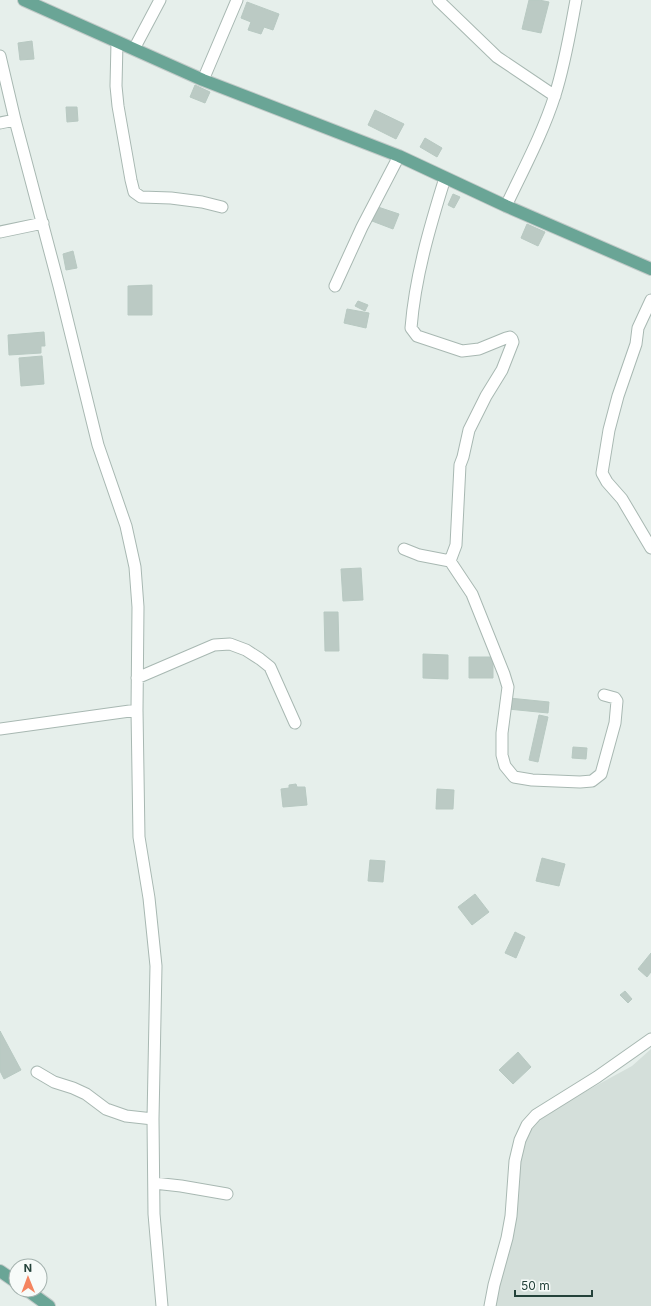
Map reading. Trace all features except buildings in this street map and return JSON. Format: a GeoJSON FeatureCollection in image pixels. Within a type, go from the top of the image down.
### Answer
{"type":"FeatureCollection","features":[{"type":"Feature","properties":{"kind":"main road"},"geometry":{"type":"LineString","coordinates":[[24,0],[203,80],[399,156],[506,206],[651,269]]}},
{"type":"Feature","properties":{"kind":"main road"},"geometry":{"type":"LineString","coordinates":[[38,1298],[49,1306]]}},
{"type":"Feature","properties":{"kind":"street"},"geometry":{"type":"LineString","coordinates":[[134,49],[160,0]]}},
{"type":"Feature","properties":{"kind":"street"},"geometry":{"type":"LineString","coordinates":[[203,80],[236,0]]}},
{"type":"Feature","properties":{"kind":"street"},"geometry":{"type":"LineString","coordinates":[[438,0],[497,57],[555,96]]}},
{"type":"Feature","properties":{"kind":"street"},"geometry":{"type":"LineString","coordinates":[[506,206],[537,141],[555,96],[565,59],[576,0]]}},
{"type":"Feature","properties":{"kind":"street"},"geometry":{"type":"LineString","coordinates":[[117,42],[116,86],[118,106],[134,192],[141,197],[171,198],[202,202],[222,207]]}},
{"type":"Feature","properties":{"kind":"street"},"geometry":{"type":"LineString","coordinates":[[0,56],[98,445],[126,526],[135,567],[138,607],[137,710],[139,837],[149,898],[156,966],[153,1119],[154,1214],[162,1306]]}},
{"type":"Feature","properties":{"kind":"street"},"geometry":{"type":"LineString","coordinates":[[0,123],[15,120]]}},
{"type":"Feature","properties":{"kind":"street"},"geometry":{"type":"LineString","coordinates":[[335,286],[362,227],[399,156]]}},
{"type":"Feature","properties":{"kind":"street"},"geometry":{"type":"LineString","coordinates":[[445,178],[430,224],[411,328],[417,336],[462,352],[479,349],[510,337],[514,342],[502,370],[475,415],[469,430],[460,465],[456,544],[450,561]]}},
{"type":"Feature","properties":{"kind":"street"},"geometry":{"type":"LineString","coordinates":[[0,232],[43,224]]}},
{"type":"Feature","properties":{"kind":"street"},"geometry":{"type":"LineString","coordinates":[[651,300],[638,328],[636,344],[618,396],[602,474],[622,500],[651,548]]}},
{"type":"Feature","properties":{"kind":"street"},"geometry":{"type":"LineString","coordinates":[[404,549],[419,555],[450,561],[472,594],[508,687],[502,733],[502,754],[505,766],[514,777],[532,780],[580,782],[592,781],[601,774],[615,724],[617,709],[617,701],[615,698],[604,696]]}},
{"type":"Feature","properties":{"kind":"street"},"geometry":{"type":"LineString","coordinates":[[138,678],[214,645],[230,644],[246,650],[270,667],[296,723]]}},
{"type":"Feature","properties":{"kind":"street"},"geometry":{"type":"LineString","coordinates":[[0,729],[137,710]]}},
{"type":"Feature","properties":{"kind":"street"},"geometry":{"type":"LineString","coordinates":[[490,1306],[494,1285],[509,1230],[515,1161],[520,1140],[528,1125],[536,1115],[597,1077],[651,1039]]}},
{"type":"Feature","properties":{"kind":"street"},"geometry":{"type":"LineString","coordinates":[[37,1072],[54,1082],[86,1094],[106,1109],[126,1116],[153,1119]]}},
{"type":"Feature","properties":{"kind":"street"},"geometry":{"type":"LineString","coordinates":[[154,1183],[227,1194]]}},
{"type":"Feature","properties":{"kind":"shaded area"},"geometry":{"type":"Polygon","coordinates":[[[651,1049],[651,1306],[494,1306],[514,1233],[515,1169],[535,1119],[632,1066],[651,1049]]]}}]}
